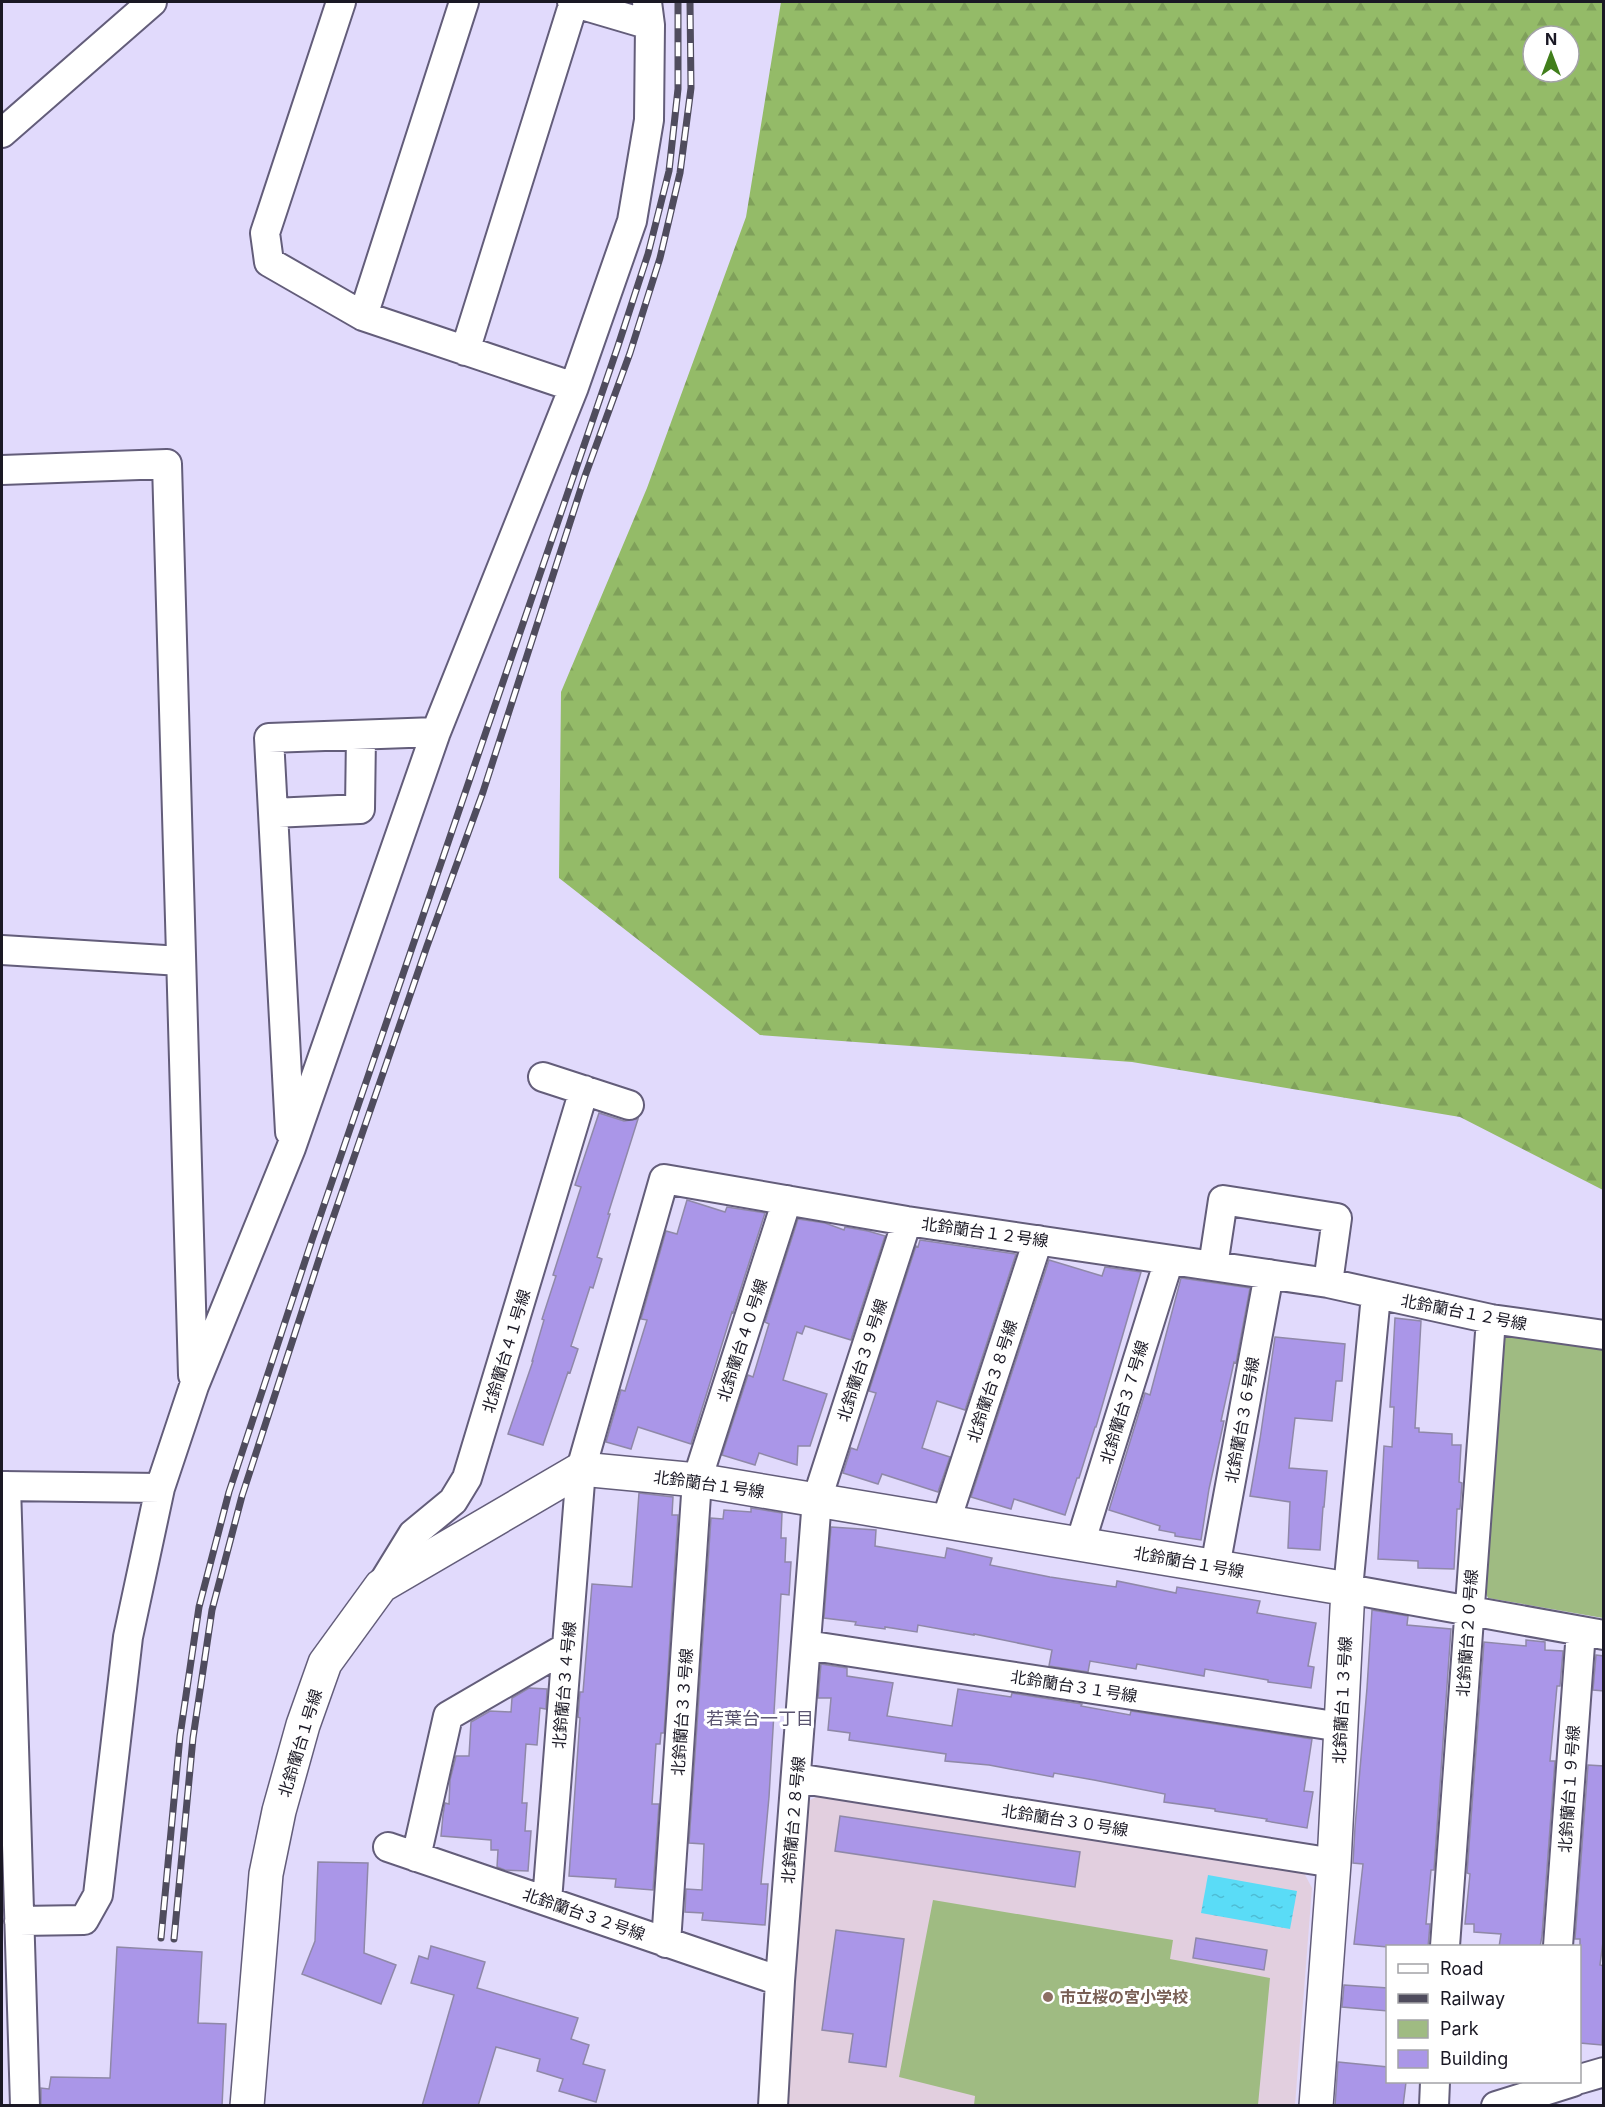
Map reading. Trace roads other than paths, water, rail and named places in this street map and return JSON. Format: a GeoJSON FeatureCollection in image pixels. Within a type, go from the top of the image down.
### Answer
{"type":"FeatureCollection","features":[{"type":"Feature","properties":{"kind":"street"},"geometry":{"type":"LineString","coordinates":[[2,133],[152,2]]}},
{"type":"Feature","properties":{"kind":"street"},"geometry":{"type":"LineString","coordinates":[[341,2],[265,233],[269,262],[363,316],[574,387]]}},
{"type":"Feature","properties":{"kind":"street"},"geometry":{"type":"LineString","coordinates":[[363,316],[464,2]]}},
{"type":"Feature","properties":{"kind":"street"},"geometry":{"type":"LineString","coordinates":[[19,1921],[84,1920],[98,1895],[128,1637],[160,1488],[194,1386],[291,1148],[436,732],[574,387],[632,220],[649,120],[649,13],[573,2],[465,351]]}},
{"type":"Feature","properties":{"kind":"street"},"geometry":{"type":"LineString","coordinates":[[2,470],[167,464],[194,1386]]}},
{"type":"Feature","properties":{"kind":"street"},"geometry":{"type":"LineString","coordinates":[[291,1148],[269,738],[436,732]]}},
{"type":"Feature","properties":{"kind":"street"},"geometry":{"type":"LineString","coordinates":[[273,813],[360,809],[361,735]]}},
{"type":"Feature","properties":{"kind":"street"},"geometry":{"type":"LineString","coordinates":[[2,950],[181,961]]}},
{"type":"Feature","properties":{"kind":"street"},"geometry":{"type":"LineString","coordinates":[[543,1077],[628,1105]]}},
{"type":"Feature","properties":{"kind":"street","name":"北鈴蘭台４１号線"},"geometry":{"type":"LineString","coordinates":[[381,1586],[413,1534],[453,1502],[467,1478],[584,1090]]}},
{"type":"Feature","properties":{"kind":"street","name":"北鈴蘭台１２号線"},"geometry":{"type":"LineString","coordinates":[[581,1469],[664,1179],[907,1221],[1328,1283],[1491,1319],[1604,1335]]}},
{"type":"Feature","properties":{"kind":"street","name":"北鈴蘭台４０号線"},"geometry":{"type":"LineString","coordinates":[[697,1480],[787,1200]]}},
{"type":"Feature","properties":{"kind":"street"},"geometry":{"type":"LineString","coordinates":[[1213,1266],[1223,1200],[1337,1218],[1328,1283]]}},
{"type":"Feature","properties":{"kind":"street","name":"北鈴蘭台３９号線"},"geometry":{"type":"LineString","coordinates":[[817,1499],[907,1221]]}},
{"type":"Feature","properties":{"kind":"street","name":"北鈴蘭台３８号線"},"geometry":{"type":"LineString","coordinates":[[946,1521],[1038,1240]]}},
{"type":"Feature","properties":{"kind":"street","name":"北鈴蘭台３７号線"},"geometry":{"type":"LineString","coordinates":[[1080,1544],[1169,1260]]}},
{"type":"Feature","properties":{"kind":"street","name":"北鈴蘭台３６号線"},"geometry":{"type":"LineString","coordinates":[[1215,1567],[1269,1274]]}},
{"type":"Feature","properties":{"kind":"street","name":"北鈴蘭台１３号線"},"geometry":{"type":"LineString","coordinates":[[1316,2106],[1334,1863],[1348,1589],[1376,1295]]}},
{"type":"Feature","properties":{"kind":"street","name":"北鈴蘭台２０号線"},"geometry":{"type":"LineString","coordinates":[[1445,1945],[1491,1319]]}},
{"type":"Feature","properties":{"kind":"street","name":"北鈴蘭台１号線"},"geometry":{"type":"LineString","coordinates":[[247,2106],[266,1874],[279,1811],[303,1725],[326,1663],[381,1586],[581,1469],[697,1480],[817,1499],[1592,1633]]}},
{"type":"Feature","properties":{"kind":"street","name":"北鈴蘭台３４号線"},"geometry":{"type":"LineString","coordinates":[[547,1901],[581,1469]]}},
{"type":"Feature","properties":{"kind":"street","name":"北鈴蘭台３３号線"},"geometry":{"type":"LineString","coordinates":[[666,1943],[697,1480]]}},
{"type":"Feature","properties":{"kind":"street"},"geometry":{"type":"LineString","coordinates":[[25,2106],[11,1960],[19,1921],[8,1829],[4,1486],[160,1488]]}},
{"type":"Feature","properties":{"kind":"street","name":"北鈴蘭台２８号線"},"geometry":{"type":"LineString","coordinates":[[773,2106],[780,1981],[817,1499]]}},
{"type":"Feature","properties":{"kind":"street","name":"北鈴蘭台１９号線"},"geometry":{"type":"LineString","coordinates":[[1558,1945],[1592,1633]]}},
{"type":"Feature","properties":{"kind":"street","name":"北鈴蘭台３１号線"},"geometry":{"type":"LineString","coordinates":[[806,1645],[1341,1727]]}},
{"type":"Feature","properties":{"kind":"street"},"geometry":{"type":"LineString","coordinates":[[416,1857],[448,1716],[567,1647]]}},
{"type":"Feature","properties":{"kind":"street","name":"北鈴蘭台３０号線"},"geometry":{"type":"LineString","coordinates":[[796,1778],[1334,1863]]}},
{"type":"Feature","properties":{"kind":"street","name":"北鈴蘭台３２号線"},"geometry":{"type":"LineString","coordinates":[[388,1847],[780,1981]]}},
{"type":"Feature","properties":{"kind":"street"},"geometry":{"type":"LineString","coordinates":[[1581,2079],[1604,2072]]}},
{"type":"Feature","properties":{"kind":"street"},"geometry":{"type":"LineString","coordinates":[[1434,2106],[1435,2083]]}},
{"type":"Feature","properties":{"kind":"street"},"geometry":{"type":"LineString","coordinates":[[1496,2106],[1557,2084]]}},
{"type":"Feature","properties":{"kind":"water"},"geometry":{"type":"Polygon","coordinates":[[[1208,1875],[1297,1891],[1290,1929],[1201,1913],[1208,1875]]]}},
{"type":"Feature","properties":{"kind":"railway"},"geometry":{"type":"LineString","coordinates":[[161,1938],[180,1736],[199,1607],[229,1492],[312,1240],[648,254],[669,171],[678,89],[678,2]]}},
{"type":"Feature","properties":{"kind":"railway"},"geometry":{"type":"LineString","coordinates":[[174,1939],[193,1738],[212,1610],[242,1496],[324,1244],[483,792],[585,476],[630,353],[660,258],[680,173],[691,88],[690,2]]}},
{"type":"Feature","properties":{"kind":"place","name":"市立桜の宮小学校"},"geometry":{"type":"Point","coordinates":[1048,1997]}},
{"type":"Feature","properties":{"kind":"district","name":"若葉台一丁目"},"geometry":{"type":"Point","coordinates":[760,1719]}}]}
